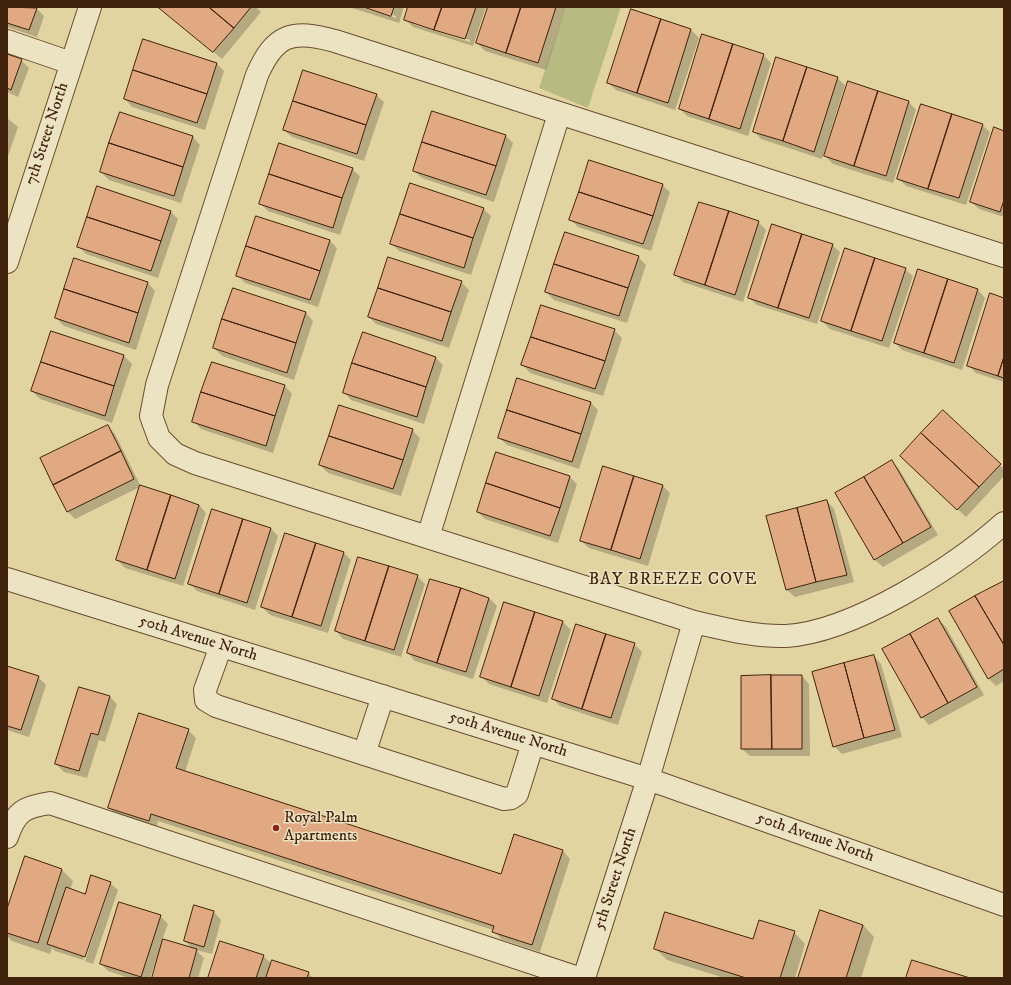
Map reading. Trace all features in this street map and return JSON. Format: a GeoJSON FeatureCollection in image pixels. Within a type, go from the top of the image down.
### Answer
{"type":"FeatureCollection","features":[{"type":"Feature","properties":{"kind":"street","name":"7th Street North"},"geometry":{"type":"LineString","coordinates":[[7,262],[13,220],[90,7]]}},
{"type":"Feature","properties":{"kind":"street"},"geometry":{"type":"LineString","coordinates":[[1004,256],[335,41],[312,35],[297,35],[283,39],[272,49],[264,60],[257,75],[157,385],[151,416],[159,438],[175,454],[195,463],[694,622],[743,634],[787,636],[828,628],[878,608],[979,545],[1004,523]]}},
{"type":"Feature","properties":{"kind":"street"},"geometry":{"type":"LineString","coordinates":[[7,41],[71,63]]}},
{"type":"Feature","properties":{"kind":"street"},"geometry":{"type":"LineString","coordinates":[[428,537],[559,114]]}},
{"type":"Feature","properties":{"kind":"street","name":"50th Avenue North"},"geometry":{"type":"LineString","coordinates":[[7,579],[648,779],[1004,905]]}},
{"type":"Feature","properties":{"kind":"street","name":"5th Street North"},"geometry":{"type":"LineString","coordinates":[[584,978],[648,779],[694,622]]}},
{"type":"Feature","properties":{"kind":"street"},"geometry":{"type":"LineString","coordinates":[[221,646],[204,690],[206,700],[216,706],[504,799],[511,798],[517,794],[533,743]]}},
{"type":"Feature","properties":{"kind":"street"},"geometry":{"type":"LineString","coordinates":[[364,754],[383,696]]}},
{"type":"Feature","properties":{"kind":"street"},"geometry":{"type":"LineString","coordinates":[[7,837],[14,819],[23,810],[35,806],[50,804],[69,808],[578,978]]}},
{"type":"Feature","properties":{"kind":"green space"},"geometry":{"type":"Polygon","coordinates":[[[566,7],[621,7],[588,108],[539,88],[566,7]]]}},
{"type":"Feature","properties":{"kind":"building"},"geometry":{"type":"Polygon","coordinates":[[[7,7],[37,8],[29,30],[7,23],[7,7]]]}},
{"type":"Feature","properties":{"kind":"building"},"geometry":{"type":"Polygon","coordinates":[[[158,7],[209,7],[234,28],[213,52],[158,7]]]}},
{"type":"Feature","properties":{"kind":"building"},"geometry":{"type":"Polygon","coordinates":[[[209,7],[251,7],[234,28],[209,7]]]}},
{"type":"Feature","properties":{"kind":"building"},"geometry":{"type":"Polygon","coordinates":[[[364,7],[394,7],[391,16],[364,7]]]}},
{"type":"Feature","properties":{"kind":"building"},"geometry":{"type":"Polygon","coordinates":[[[408,7],[442,7],[434,30],[404,20],[408,7]]]}},
{"type":"Feature","properties":{"kind":"building"},"geometry":{"type":"Polygon","coordinates":[[[442,7],[476,7],[465,39],[434,30],[442,7]]]}},
{"type":"Feature","properties":{"kind":"building"},"geometry":{"type":"Polygon","coordinates":[[[488,7],[521,7],[506,53],[476,43],[488,7]]]}},
{"type":"Feature","properties":{"kind":"building"},"geometry":{"type":"Polygon","coordinates":[[[521,7],[556,7],[538,63],[506,53],[521,7]]]}},
{"type":"Feature","properties":{"kind":"building"},"geometry":{"type":"Polygon","coordinates":[[[631,9],[661,19],[637,93],[607,83],[631,9]]]}},
{"type":"Feature","properties":{"kind":"building"},"geometry":{"type":"Polygon","coordinates":[[[661,19],[691,29],[668,103],[637,93],[661,19]]]}},
{"type":"Feature","properties":{"kind":"building"},"geometry":{"type":"Polygon","coordinates":[[[702,34],[733,44],[709,119],[679,109],[702,34]]]}},
{"type":"Feature","properties":{"kind":"building"},"geometry":{"type":"Polygon","coordinates":[[[143,39],[217,63],[207,94],[133,70],[143,39]]]}},
{"type":"Feature","properties":{"kind":"building"},"geometry":{"type":"Polygon","coordinates":[[[733,44],[764,54],[740,129],[709,119],[733,44]]]}},
{"type":"Feature","properties":{"kind":"building"},"geometry":{"type":"Polygon","coordinates":[[[7,54],[22,59],[11,90],[7,88],[7,54]]]}},
{"type":"Feature","properties":{"kind":"building"},"geometry":{"type":"Polygon","coordinates":[[[776,57],[807,67],[783,141],[753,132],[776,57]]]}},
{"type":"Feature","properties":{"kind":"building"},"geometry":{"type":"Polygon","coordinates":[[[807,67],[838,77],[814,152],[783,141],[807,67]]]}},
{"type":"Feature","properties":{"kind":"building"},"geometry":{"type":"Polygon","coordinates":[[[133,70],[207,94],[197,123],[124,99],[133,70]]]}},
{"type":"Feature","properties":{"kind":"building"},"geometry":{"type":"Polygon","coordinates":[[[303,70],[377,94],[366,125],[293,101],[303,70]]]}},
{"type":"Feature","properties":{"kind":"building"},"geometry":{"type":"Polygon","coordinates":[[[848,81],[878,91],[854,166],[824,156],[848,81]]]}},
{"type":"Feature","properties":{"kind":"building"},"geometry":{"type":"Polygon","coordinates":[[[878,91],[909,101],[886,176],[854,166],[878,91]]]}},
{"type":"Feature","properties":{"kind":"building"},"geometry":{"type":"Polygon","coordinates":[[[293,101],[366,125],[357,154],[283,130],[293,101]]]}},
{"type":"Feature","properties":{"kind":"building"},"geometry":{"type":"Polygon","coordinates":[[[921,104],[952,114],[928,189],[897,179],[921,104]]]}},
{"type":"Feature","properties":{"kind":"building"},"geometry":{"type":"Polygon","coordinates":[[[432,111],[506,135],[496,166],[422,142],[432,111]]]}},
{"type":"Feature","properties":{"kind":"building"},"geometry":{"type":"Polygon","coordinates":[[[120,112],[193,136],[183,167],[109,143],[120,112]]]}},
{"type":"Feature","properties":{"kind":"building"},"geometry":{"type":"Polygon","coordinates":[[[952,114],[983,124],[959,198],[928,189],[952,114]]]}},
{"type":"Feature","properties":{"kind":"building"},"geometry":{"type":"Polygon","coordinates":[[[994,127],[1004,131],[1004,200],[1000,212],[970,202],[994,127]]]}},
{"type":"Feature","properties":{"kind":"building"},"geometry":{"type":"Polygon","coordinates":[[[422,142],[496,166],[486,195],[413,171],[422,142]]]}},
{"type":"Feature","properties":{"kind":"building"},"geometry":{"type":"Polygon","coordinates":[[[109,143],[183,167],[174,196],[100,172],[109,143]]]}},
{"type":"Feature","properties":{"kind":"building"},"geometry":{"type":"Polygon","coordinates":[[[279,143],[353,168],[342,198],[269,174],[279,143]]]}},
{"type":"Feature","properties":{"kind":"building"},"geometry":{"type":"Polygon","coordinates":[[[589,160],[663,184],[653,216],[579,192],[589,160]]]}},
{"type":"Feature","properties":{"kind":"building"},"geometry":{"type":"Polygon","coordinates":[[[269,174],[342,198],[333,228],[259,204],[269,174]]]}},
{"type":"Feature","properties":{"kind":"building"},"geometry":{"type":"Polygon","coordinates":[[[410,183],[484,208],[473,238],[400,214],[410,183]]]}},
{"type":"Feature","properties":{"kind":"building"},"geometry":{"type":"Polygon","coordinates":[[[97,186],[171,211],[161,241],[87,217],[97,186]]]}},
{"type":"Feature","properties":{"kind":"building"},"geometry":{"type":"Polygon","coordinates":[[[579,192],[653,216],[643,244],[569,220],[579,192]]]}},
{"type":"Feature","properties":{"kind":"building"},"geometry":{"type":"Polygon","coordinates":[[[699,202],[729,211],[705,285],[674,275],[699,202]]]}},
{"type":"Feature","properties":{"kind":"building"},"geometry":{"type":"Polygon","coordinates":[[[729,211],[759,221],[735,295],[705,285],[729,211]]]}},
{"type":"Feature","properties":{"kind":"building"},"geometry":{"type":"Polygon","coordinates":[[[400,214],[473,238],[464,268],[390,244],[400,214]]]}},
{"type":"Feature","properties":{"kind":"building"},"geometry":{"type":"Polygon","coordinates":[[[256,216],[330,240],[320,271],[246,246],[256,216]]]}},
{"type":"Feature","properties":{"kind":"building"},"geometry":{"type":"Polygon","coordinates":[[[87,217],[161,241],[151,271],[77,247],[87,217]]]}},
{"type":"Feature","properties":{"kind":"building"},"geometry":{"type":"Polygon","coordinates":[[[772,224],[802,234],[778,308],[748,298],[772,224]]]}},
{"type":"Feature","properties":{"kind":"building"},"geometry":{"type":"Polygon","coordinates":[[[565,232],[639,256],[628,288],[554,264],[565,232]]]}},
{"type":"Feature","properties":{"kind":"building"},"geometry":{"type":"Polygon","coordinates":[[[802,234],[833,244],[809,318],[778,308],[802,234]]]}},
{"type":"Feature","properties":{"kind":"building"},"geometry":{"type":"Polygon","coordinates":[[[246,246],[320,271],[310,300],[236,276],[246,246]]]}},
{"type":"Feature","properties":{"kind":"building"},"geometry":{"type":"Polygon","coordinates":[[[845,248],[875,258],[851,331],[821,321],[845,248]]]}},
{"type":"Feature","properties":{"kind":"building"},"geometry":{"type":"Polygon","coordinates":[[[388,257],[462,281],[451,312],[378,288],[388,257]]]}},
{"type":"Feature","properties":{"kind":"building"},"geometry":{"type":"Polygon","coordinates":[[[74,258],[148,282],[138,313],[64,289],[74,258]]]}},
{"type":"Feature","properties":{"kind":"building"},"geometry":{"type":"Polygon","coordinates":[[[875,258],[906,268],[882,341],[851,331],[875,258]]]}},
{"type":"Feature","properties":{"kind":"building"},"geometry":{"type":"Polygon","coordinates":[[[554,264],[628,288],[619,316],[545,292],[554,264]]]}},
{"type":"Feature","properties":{"kind":"building"},"geometry":{"type":"Polygon","coordinates":[[[918,269],[948,279],[924,353],[894,343],[918,269]]]}},
{"type":"Feature","properties":{"kind":"building"},"geometry":{"type":"Polygon","coordinates":[[[948,279],[978,289],[954,363],[924,353],[948,279]]]}},
{"type":"Feature","properties":{"kind":"building"},"geometry":{"type":"Polygon","coordinates":[[[233,288],[306,312],[296,343],[222,319],[233,288]]]}},
{"type":"Feature","properties":{"kind":"building"},"geometry":{"type":"Polygon","coordinates":[[[378,288],[451,312],[442,341],[368,317],[378,288]]]}},
{"type":"Feature","properties":{"kind":"building"},"geometry":{"type":"Polygon","coordinates":[[[64,289],[138,313],[129,343],[55,318],[64,289]]]}},
{"type":"Feature","properties":{"kind":"building"},"geometry":{"type":"Polygon","coordinates":[[[990,293],[1004,298],[1004,357],[998,376],[967,366],[990,293]]]}},
{"type":"Feature","properties":{"kind":"building"},"geometry":{"type":"Polygon","coordinates":[[[541,305],[615,329],[605,361],[531,337],[541,305]]]}},
{"type":"Feature","properties":{"kind":"building"},"geometry":{"type":"Polygon","coordinates":[[[222,319],[296,343],[287,373],[213,348],[222,319]]]}},
{"type":"Feature","properties":{"kind":"building"},"geometry":{"type":"Polygon","coordinates":[[[51,331],[124,355],[114,386],[41,362],[51,331]]]}},
{"type":"Feature","properties":{"kind":"building"},"geometry":{"type":"Polygon","coordinates":[[[363,332],[436,357],[426,387],[352,363],[363,332]]]}},
{"type":"Feature","properties":{"kind":"building"},"geometry":{"type":"Polygon","coordinates":[[[531,337],[605,361],[595,389],[521,365],[531,337]]]}},
{"type":"Feature","properties":{"kind":"building"},"geometry":{"type":"Polygon","coordinates":[[[1004,357],[1004,378],[998,376],[1004,357]]]}},
{"type":"Feature","properties":{"kind":"building"},"geometry":{"type":"Polygon","coordinates":[[[41,362],[114,386],[105,416],[31,391],[41,362]]]}},
{"type":"Feature","properties":{"kind":"building"},"geometry":{"type":"Polygon","coordinates":[[[212,362],[285,385],[275,416],[201,392],[212,362]]]}},
{"type":"Feature","properties":{"kind":"building"},"geometry":{"type":"Polygon","coordinates":[[[352,363],[426,387],[417,417],[343,393],[352,363]]]}},
{"type":"Feature","properties":{"kind":"building"},"geometry":{"type":"Polygon","coordinates":[[[517,378],[591,402],[581,434],[507,410],[517,378]]]}},
{"type":"Feature","properties":{"kind":"building"},"geometry":{"type":"Polygon","coordinates":[[[201,392],[275,416],[266,446],[192,422],[201,392]]]}},
{"type":"Feature","properties":{"kind":"building"},"geometry":{"type":"Polygon","coordinates":[[[339,405],[413,429],[403,460],[329,436],[339,405]]]}},
{"type":"Feature","properties":{"kind":"building"},"geometry":{"type":"Polygon","coordinates":[[[507,410],[581,434],[572,462],[498,438],[507,410]]]}},
{"type":"Feature","properties":{"kind":"building"},"geometry":{"type":"Polygon","coordinates":[[[943,410],[1001,464],[979,487],[921,433],[943,410]]]}},
{"type":"Feature","properties":{"kind":"building"},"geometry":{"type":"Polygon","coordinates":[[[108,425],[121,451],[53,485],[40,458],[108,425]]]}},
{"type":"Feature","properties":{"kind":"building"},"geometry":{"type":"Polygon","coordinates":[[[921,433],[979,487],[957,510],[900,456],[921,433]]]}},
{"type":"Feature","properties":{"kind":"building"},"geometry":{"type":"Polygon","coordinates":[[[329,436],[403,460],[393,489],[319,465],[329,436]]]}},
{"type":"Feature","properties":{"kind":"building"},"geometry":{"type":"Polygon","coordinates":[[[121,451],[134,479],[67,512],[53,485],[121,451]]]}},
{"type":"Feature","properties":{"kind":"building"},"geometry":{"type":"Polygon","coordinates":[[[496,452],[570,476],[560,508],[486,483],[496,452]]]}},
{"type":"Feature","properties":{"kind":"building"},"geometry":{"type":"Polygon","coordinates":[[[892,460],[931,527],[903,543],[864,477],[892,460]]]}},
{"type":"Feature","properties":{"kind":"building"},"geometry":{"type":"Polygon","coordinates":[[[603,466],[634,476],[611,550],[580,541],[603,466]]]}},
{"type":"Feature","properties":{"kind":"building"},"geometry":{"type":"Polygon","coordinates":[[[634,476],[663,485],[640,559],[611,550],[634,476]]]}},
{"type":"Feature","properties":{"kind":"building"},"geometry":{"type":"Polygon","coordinates":[[[864,477],[903,543],[874,560],[835,493],[864,477]]]}},
{"type":"Feature","properties":{"kind":"building"},"geometry":{"type":"Polygon","coordinates":[[[486,483],[560,508],[550,536],[477,512],[486,483]]]}},
{"type":"Feature","properties":{"kind":"building"},"geometry":{"type":"Polygon","coordinates":[[[140,485],[171,495],[147,570],[116,560],[140,485]]]}},
{"type":"Feature","properties":{"kind":"building"},"geometry":{"type":"Polygon","coordinates":[[[171,495],[199,505],[175,579],[147,570],[171,495]]]}},
{"type":"Feature","properties":{"kind":"building"},"geometry":{"type":"Polygon","coordinates":[[[827,500],[847,575],[816,582],[797,508],[827,500]]]}},
{"type":"Feature","properties":{"kind":"building"},"geometry":{"type":"Polygon","coordinates":[[[797,508],[816,582],[786,590],[766,516],[797,508]]]}},
{"type":"Feature","properties":{"kind":"building"},"geometry":{"type":"Polygon","coordinates":[[[212,509],[243,519],[219,594],[188,584],[212,509]]]}},
{"type":"Feature","properties":{"kind":"building"},"geometry":{"type":"Polygon","coordinates":[[[243,519],[271,528],[247,603],[219,594],[243,519]]]}},
{"type":"Feature","properties":{"kind":"building"},"geometry":{"type":"Polygon","coordinates":[[[285,533],[316,543],[292,617],[261,607],[285,533]]]}},
{"type":"Feature","properties":{"kind":"building"},"geometry":{"type":"Polygon","coordinates":[[[316,543],[344,552],[321,626],[292,617],[316,543]]]}},
{"type":"Feature","properties":{"kind":"building"},"geometry":{"type":"Polygon","coordinates":[[[358,557],[389,566],[365,641],[335,631],[358,557]]]}},
{"type":"Feature","properties":{"kind":"building"},"geometry":{"type":"Polygon","coordinates":[[[389,566],[418,575],[394,650],[365,641],[389,566]]]}},
{"type":"Feature","properties":{"kind":"building"},"geometry":{"type":"Polygon","coordinates":[[[430,579],[461,588],[437,663],[407,653],[430,579]]]}},
{"type":"Feature","properties":{"kind":"building"},"geometry":{"type":"Polygon","coordinates":[[[1004,581],[1004,645],[975,596],[1004,581]]]}},
{"type":"Feature","properties":{"kind":"building"},"geometry":{"type":"Polygon","coordinates":[[[461,588],[489,598],[466,672],[437,663],[461,588]]]}},
{"type":"Feature","properties":{"kind":"building"},"geometry":{"type":"Polygon","coordinates":[[[975,596],[1004,645],[1004,669],[988,679],[949,611],[975,596]]]}},
{"type":"Feature","properties":{"kind":"building"},"geometry":{"type":"Polygon","coordinates":[[[504,602],[535,612],[511,687],[480,677],[504,602]]]}},
{"type":"Feature","properties":{"kind":"building"},"geometry":{"type":"Polygon","coordinates":[[[535,612],[563,621],[539,696],[511,687],[535,612]]]}},
{"type":"Feature","properties":{"kind":"building"},"geometry":{"type":"Polygon","coordinates":[[[938,618],[977,687],[948,703],[910,634],[938,618]]]}},
{"type":"Feature","properties":{"kind":"building"},"geometry":{"type":"Polygon","coordinates":[[[576,624],[606,634],[582,709],[552,699],[576,624]]]}},
{"type":"Feature","properties":{"kind":"building"},"geometry":{"type":"Polygon","coordinates":[[[606,634],[635,643],[611,718],[582,709],[606,634]]]}},
{"type":"Feature","properties":{"kind":"building"},"geometry":{"type":"Polygon","coordinates":[[[910,634],[948,703],[921,718],[882,649],[910,634]]]}},
{"type":"Feature","properties":{"kind":"building"},"geometry":{"type":"Polygon","coordinates":[[[874,655],[895,730],[864,738],[844,663],[874,655]]]}},
{"type":"Feature","properties":{"kind":"building"},"geometry":{"type":"Polygon","coordinates":[[[844,663],[864,738],[833,747],[812,672],[844,663]]]}},
{"type":"Feature","properties":{"kind":"building"},"geometry":{"type":"Polygon","coordinates":[[[7,666],[39,676],[21,730],[7,726],[7,666]]]}},
{"type":"Feature","properties":{"kind":"building"},"geometry":{"type":"Polygon","coordinates":[[[771,675],[772,749],[741,749],[741,676],[771,675]]]}},
{"type":"Feature","properties":{"kind":"building"},"geometry":{"type":"Polygon","coordinates":[[[771,675],[802,675],[802,749],[772,749],[771,675]]]}},
{"type":"Feature","properties":{"kind":"building"},"geometry":{"type":"Polygon","coordinates":[[[79,687],[110,696],[98,735],[91,733],[79,771],[55,764],[79,687]]]}},
{"type":"Feature","properties":{"kind":"building","name":"Royal Palm Apartments"},"geometry":{"type":"Polygon","coordinates":[[[139,713],[189,729],[176,768],[501,874],[514,834],[563,850],[532,945],[492,932],[494,926],[151,814],[149,821],[108,808],[139,713]]]}},
{"type":"Feature","properties":{"kind":"building"},"geometry":{"type":"Polygon","coordinates":[[[25,856],[62,869],[38,943],[7,933],[7,909],[25,856]]]}},
{"type":"Feature","properties":{"kind":"building"},"geometry":{"type":"Polygon","coordinates":[[[91,875],[111,882],[85,957],[47,944],[66,887],[85,894],[91,875]]]}},
{"type":"Feature","properties":{"kind":"building"},"geometry":{"type":"Polygon","coordinates":[[[119,902],[161,915],[141,977],[100,964],[119,902]]]}},
{"type":"Feature","properties":{"kind":"building"},"geometry":{"type":"Polygon","coordinates":[[[194,905],[214,911],[204,947],[184,941],[194,905]]]}},
{"type":"Feature","properties":{"kind":"building"},"geometry":{"type":"Polygon","coordinates":[[[820,910],[863,925],[846,978],[798,978],[820,910]]]}},
{"type":"Feature","properties":{"kind":"building"},"geometry":{"type":"Polygon","coordinates":[[[665,912],[753,939],[759,920],[795,931],[780,978],[746,978],[654,949],[665,912]]]}},
{"type":"Feature","properties":{"kind":"building"},"geometry":{"type":"Polygon","coordinates":[[[163,939],[197,949],[189,978],[152,978],[163,939]]]}},
{"type":"Feature","properties":{"kind":"building"},"geometry":{"type":"Polygon","coordinates":[[[220,941],[264,955],[256,978],[208,978],[220,941]]]}},
{"type":"Feature","properties":{"kind":"building"},"geometry":{"type":"Polygon","coordinates":[[[272,960],[309,972],[307,978],[266,978],[272,960]]]}},
{"type":"Feature","properties":{"kind":"building"},"geometry":{"type":"Polygon","coordinates":[[[912,960],[970,978],[906,978],[912,960]]]}},
{"type":"Feature","properties":{"kind":"place","name":"Royal Palm Apartments"},"geometry":{"type":"Point","coordinates":[276,828]}},
{"type":"Feature","properties":{"kind":"district","name":"BAY BREEZE COVE"},"geometry":{"type":"Point","coordinates":[673,580]}}]}
